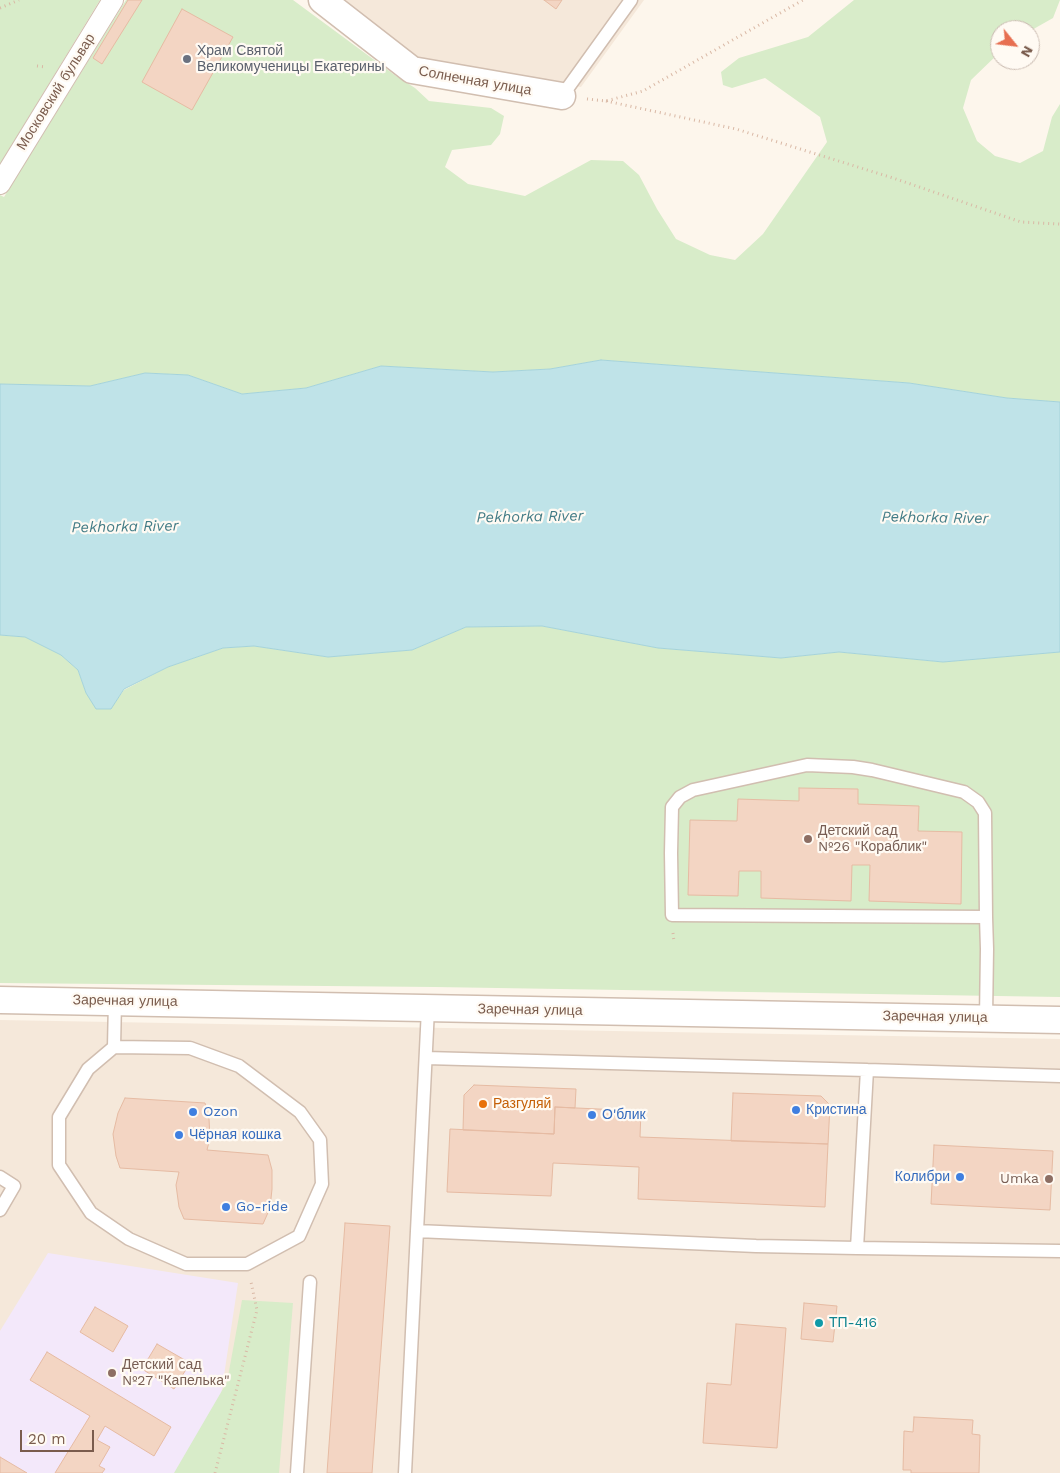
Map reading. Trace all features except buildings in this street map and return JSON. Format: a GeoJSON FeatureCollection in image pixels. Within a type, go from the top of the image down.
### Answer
{"type":"FeatureCollection","features":[{"type":"Feature","properties":{"kind":"street","name":"Московский бульвар"},"geometry":{"type":"LineString","coordinates":[[0,184],[113,0]]}},
{"type":"Feature","properties":{"kind":"street","name":"Солнечная улица"},"geometry":{"type":"LineString","coordinates":[[322,0],[412,70],[562,96]]}},
{"type":"Feature","properties":{"kind":"street","name":"Заречная улица"},"geometry":{"type":"LineString","coordinates":[[0,1000],[1060,1020]]}},
{"type":"Feature","properties":{"kind":"lane"},"geometry":{"type":"LineString","coordinates":[[562,96],[631,0]]}},
{"type":"Feature","properties":{"kind":"lane"},"geometry":{"type":"LineString","coordinates":[[986,917],[672,915],[672,807],[680,797],[693,790],[808,765],[853,767],[872,770],[964,792],[978,802],[984,813],[986,917],[986,1018]]}},
{"type":"Feature","properties":{"kind":"lane"},"geometry":{"type":"LineString","coordinates":[[114,1047],[115,1001]]}},
{"type":"Feature","properties":{"kind":"lane"},"geometry":{"type":"LineString","coordinates":[[405,1473],[428,1008]]}},
{"type":"Feature","properties":{"kind":"lane"},"geometry":{"type":"LineString","coordinates":[[114,1047],[190,1048],[239,1066],[300,1112],[320,1140],[322,1184],[299,1236],[247,1264],[186,1264],[130,1239],[91,1213],[59,1165],[59,1117],[88,1069],[114,1047]]}},
{"type":"Feature","properties":{"kind":"lane"},"geometry":{"type":"LineString","coordinates":[[426,1058],[1060,1076]]}},
{"type":"Feature","properties":{"kind":"lane"},"geometry":{"type":"LineString","coordinates":[[857,1248],[867,1070]]}},
{"type":"Feature","properties":{"kind":"lane"},"geometry":{"type":"LineString","coordinates":[[0,1177],[14,1186],[0,1210]]}},
{"type":"Feature","properties":{"kind":"lane"},"geometry":{"type":"LineString","coordinates":[[417,1231],[746,1246],[1060,1251]]}},
{"type":"Feature","properties":{"kind":"lane"},"geometry":{"type":"LineString","coordinates":[[297,1473],[310,1282]]}},
{"type":"Feature","properties":{"kind":"path"},"geometry":{"type":"LineString","coordinates":[[0,8],[19,0]]}},
{"type":"Feature","properties":{"kind":"path"},"geometry":{"type":"LineString","coordinates":[[606,101],[644,92],[803,0]]}},
{"type":"Feature","properties":{"kind":"path"},"geometry":{"type":"LineString","coordinates":[[562,96],[606,101],[736,129],[893,178],[1021,222],[1060,224]]}},
{"type":"Feature","properties":{"kind":"path"},"geometry":{"type":"LineString","coordinates":[[215,1473],[258,1310],[247,1264]]}},
{"type":"Feature","properties":{"kind":"shaded area"},"geometry":{"type":"Polygon","coordinates":[[[339,0],[644,0],[581,87],[421,62],[339,0]]]}},
{"type":"Feature","properties":{"kind":"shaded area"},"geometry":{"type":"Polygon","coordinates":[[[0,1020],[1060,1039],[1060,1473],[0,1473],[0,1020]]]}},
{"type":"Feature","properties":{"kind":"shaded area","name":"Детский сад №27 \"Капелька\""},"geometry":{"type":"Polygon","coordinates":[[[48,1253],[238,1283],[218,1415],[184,1473],[0,1473],[0,1331],[48,1253]]]}},
{"type":"Feature","properties":{"kind":"green space"},"geometry":{"type":"Polygon","coordinates":[[[0,0],[100,0],[0,164],[0,0]]]}},
{"type":"Feature","properties":{"kind":"green space"},"geometry":{"type":"Polygon","coordinates":[[[126,0],[293,0],[415,88],[429,101],[491,108],[504,116],[500,134],[491,145],[452,150],[445,167],[468,184],[525,196],[591,160],[623,161],[639,175],[676,239],[710,255],[735,260],[763,234],[827,142],[820,117],[765,78],[732,88],[723,85],[721,72],[739,58],[808,37],[854,0],[1060,0],[1053,18],[1040,25],[1040,20],[990,20],[990,62],[971,80],[963,108],[977,141],[995,156],[1020,163],[1043,151],[1052,117],[1060,104],[1060,402],[1007,398],[909,383],[601,360],[550,369],[493,372],[381,366],[306,388],[242,394],[188,375],[145,373],[90,386],[0,384],[0,195],[4,197],[126,0]]]}},
{"type":"Feature","properties":{"kind":"green space"},"geometry":{"type":"Polygon","coordinates":[[[542,626],[659,648],[781,658],[839,652],[943,662],[1060,652],[1060,997],[435,987],[0,983],[0,635],[25,637],[61,655],[78,670],[86,693],[110,709],[124,690],[168,667],[223,648],[254,646],[328,657],[412,650],[466,627],[542,626]]]}},
{"type":"Feature","properties":{"kind":"green space"},"geometry":{"type":"Polygon","coordinates":[[[242,1300],[293,1303],[279,1473],[174,1473],[227,1382],[242,1300]]]}},
{"type":"Feature","properties":{"kind":"water","name":"Pekhorka River"},"geometry":{"type":"Polygon","coordinates":[[[601,360],[909,383],[1007,398],[1060,402],[1060,652],[943,662],[839,652],[781,658],[658,648],[542,626],[466,627],[412,650],[328,657],[254,646],[223,648],[168,667],[124,689],[111,709],[96,709],[86,693],[78,670],[61,655],[25,637],[0,635],[0,384],[90,386],[145,373],[188,375],[242,394],[306,388],[381,366],[493,372],[550,369],[601,360]]]}},
{"type":"Feature","properties":{"kind":"place","name":"Храм Святой Великомученицы Екатерины"},"geometry":{"type":"Point","coordinates":[187,59]}},
{"type":"Feature","properties":{"kind":"place","name":"Детский сад №26 \"Кораблик\""},"geometry":{"type":"Point","coordinates":[808,839]}},
{"type":"Feature","properties":{"kind":"place","name":"Разгуляй"},"geometry":{"type":"Point","coordinates":[483,1104]}},
{"type":"Feature","properties":{"kind":"place","name":"Кристина"},"geometry":{"type":"Point","coordinates":[796,1110]}},
{"type":"Feature","properties":{"kind":"place","name":"Ozon"},"geometry":{"type":"Point","coordinates":[193,1112]}},
{"type":"Feature","properties":{"kind":"place","name":"О'блик"},"geometry":{"type":"Point","coordinates":[592,1115]}},
{"type":"Feature","properties":{"kind":"place","name":"Чёрная кошка"},"geometry":{"type":"Point","coordinates":[179,1135]}},
{"type":"Feature","properties":{"kind":"place","name":"Колибри"},"geometry":{"type":"Point","coordinates":[960,1177]}},
{"type":"Feature","properties":{"kind":"place","name":"Umka"},"geometry":{"type":"Point","coordinates":[1049,1179]}},
{"type":"Feature","properties":{"kind":"place","name":"Go-ride"},"geometry":{"type":"Point","coordinates":[226,1207]}},
{"type":"Feature","properties":{"kind":"place","name":"ТП-416"},"geometry":{"type":"Point","coordinates":[819,1323]}},
{"type":"Feature","properties":{"kind":"place","name":"Детский сад №27 \"Капелька\""},"geometry":{"type":"Point","coordinates":[112,1373]}}]}
